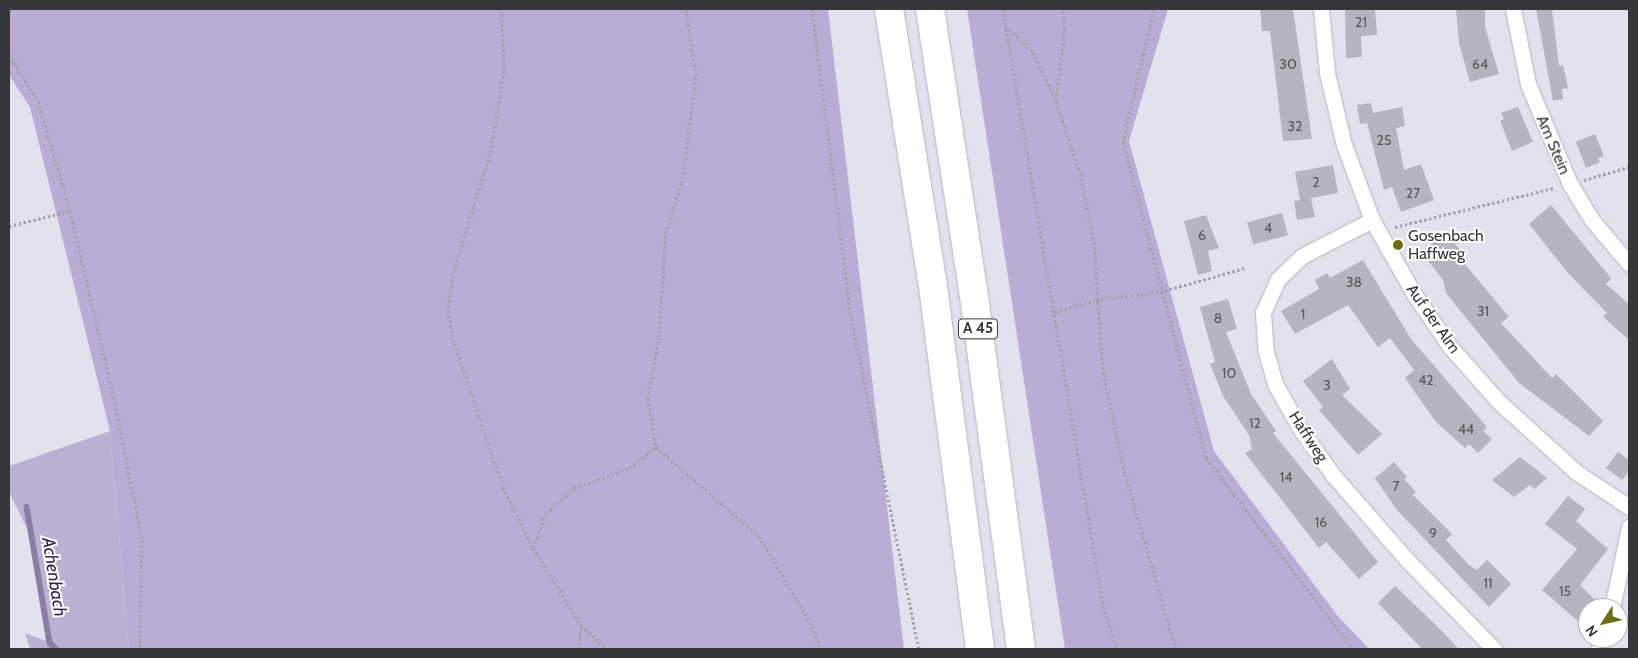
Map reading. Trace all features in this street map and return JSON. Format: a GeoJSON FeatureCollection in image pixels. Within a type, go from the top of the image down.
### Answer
{"type":"FeatureCollection","features":[{"type":"Feature","properties":{"kind":"highway","name":"A 45"},"geometry":{"type":"LineString","coordinates":[[890,9],[932,279],[980,649]]}},
{"type":"Feature","properties":{"kind":"highway","name":"A 45"},"geometry":{"type":"LineString","coordinates":[[930,9],[973,288],[1021,649]]}},
{"type":"Feature","properties":{"kind":"street","name":"Auf der Alm"},"geometry":{"type":"LineString","coordinates":[[1321,9],[1327,73],[1344,145],[1372,220],[1414,294],[1452,348],[1498,401],[1576,472],[1629,507]]}},
{"type":"Feature","properties":{"kind":"street","name":"Am Stein"},"geometry":{"type":"LineString","coordinates":[[1513,9],[1528,84],[1570,184],[1592,220],[1629,264]]}},
{"type":"Feature","properties":{"kind":"street","name":"Haffweg"},"geometry":{"type":"LineString","coordinates":[[1372,220],[1302,256],[1278,280],[1263,314],[1266,352],[1280,393],[1300,430],[1333,474],[1409,562],[1494,649]]}},
{"type":"Feature","properties":{"kind":"street"},"geometry":{"type":"LineString","coordinates":[[1614,598],[1629,527]]}},
{"type":"Feature","properties":{"kind":"path"},"geometry":{"type":"LineString","coordinates":[[501,9],[504,72],[491,145],[454,270],[448,310],[462,376],[503,487],[533,548],[581,625],[607,649]]}},
{"type":"Feature","properties":{"kind":"path"},"geometry":{"type":"LineString","coordinates":[[686,9],[696,77],[682,182],[666,231],[658,337],[648,398],[656,447],[759,536],[812,626],[820,649]]}},
{"type":"Feature","properties":{"kind":"path"},"geometry":{"type":"LineString","coordinates":[[812,9],[851,318],[919,649]]}},
{"type":"Feature","properties":{"kind":"path"},"geometry":{"type":"LineString","coordinates":[[1003,9],[1104,606],[1117,649]]}},
{"type":"Feature","properties":{"kind":"path"},"geometry":{"type":"LineString","coordinates":[[1056,101],[1065,28],[1063,9]]}},
{"type":"Feature","properties":{"kind":"path"},"geometry":{"type":"LineString","coordinates":[[1154,9],[1123,141],[1160,292],[1206,458],[1353,649]]}},
{"type":"Feature","properties":{"kind":"path"},"geometry":{"type":"LineString","coordinates":[[1005,26],[1033,52],[1056,101],[1080,173],[1094,242],[1096,300],[1103,373],[1124,474],[1176,649]]}},
{"type":"Feature","properties":{"kind":"path"},"geometry":{"type":"LineString","coordinates":[[9,54],[38,101],[70,211],[142,540],[140,649]]}},
{"type":"Feature","properties":{"kind":"path"},"geometry":{"type":"LineString","coordinates":[[1399,226],[1570,184],[1629,166]]}},
{"type":"Feature","properties":{"kind":"path"},"geometry":{"type":"LineString","coordinates":[[9,226],[70,211]]}},
{"type":"Feature","properties":{"kind":"path"},"geometry":{"type":"LineString","coordinates":[[1054,312],[1096,300],[1160,292],[1244,268]]}},
{"type":"Feature","properties":{"kind":"path"},"geometry":{"type":"LineString","coordinates":[[533,548],[546,514],[574,488],[630,468],[656,447]]}},
{"type":"Feature","properties":{"kind":"path"},"geometry":{"type":"LineString","coordinates":[[579,649],[581,625]]}},
{"type":"Feature","properties":{"kind":"shaded area"},"geometry":{"type":"Polygon","coordinates":[[[9,9],[828,9],[904,649],[129,649],[110,431],[30,107],[9,75],[9,9]]]}},
{"type":"Feature","properties":{"kind":"shaded area"},"geometry":{"type":"Polygon","coordinates":[[[967,9],[1168,9],[1129,141],[1214,451],[1337,615],[1369,649],[1065,649],[967,9]]]}},
{"type":"Feature","properties":{"kind":"shaded area"},"geometry":{"type":"Polygon","coordinates":[[[110,431],[129,649],[30,649],[25,633],[46,641],[32,538],[9,492],[9,466],[110,431]]]}},
{"type":"Feature","properties":{"kind":"building"},"geometry":{"type":"Polygon","coordinates":[[[1260,9],[1293,9],[1312,139],[1283,141],[1270,31],[1262,31],[1260,9]]]}},
{"type":"Feature","properties":{"kind":"building"},"geometry":{"type":"Polygon","coordinates":[[[1345,9],[1375,9],[1377,35],[1361,36],[1362,57],[1346,58],[1345,9]]]}},
{"type":"Feature","properties":{"kind":"building"},"geometry":{"type":"Polygon","coordinates":[[[1456,9],[1485,9],[1485,27],[1499,74],[1470,82],[1459,44],[1456,9]]]}},
{"type":"Feature","properties":{"kind":"building"},"geometry":{"type":"Polygon","coordinates":[[[1536,9],[1552,9],[1559,66],[1563,65],[1568,88],[1562,89],[1563,99],[1553,101],[1536,9]]]}},
{"type":"Feature","properties":{"kind":"building"},"geometry":{"type":"Polygon","coordinates":[[[1371,103],[1373,113],[1402,107],[1405,126],[1396,128],[1404,170],[1421,164],[1434,200],[1401,212],[1392,187],[1384,190],[1367,123],[1360,124],[1357,105],[1371,103]]]}},
{"type":"Feature","properties":{"kind":"building"},"geometry":{"type":"Polygon","coordinates":[[[1518,107],[1533,142],[1512,151],[1500,121],[1504,119],[1501,113],[1518,107]]]}},
{"type":"Feature","properties":{"kind":"building"},"geometry":{"type":"Polygon","coordinates":[[[1595,134],[1604,156],[1598,158],[1600,162],[1586,168],[1576,142],[1595,134]]]}},
{"type":"Feature","properties":{"kind":"building"},"geometry":{"type":"Polygon","coordinates":[[[1333,165],[1338,193],[1311,198],[1315,217],[1297,220],[1294,201],[1300,200],[1295,172],[1333,165]]]}},
{"type":"Feature","properties":{"kind":"building"},"geometry":{"type":"Polygon","coordinates":[[[1551,205],[1611,278],[1606,284],[1629,304],[1629,340],[1603,317],[1607,313],[1568,273],[1529,224],[1551,205]]]}},
{"type":"Feature","properties":{"kind":"building"},"geometry":{"type":"Polygon","coordinates":[[[1282,213],[1288,235],[1253,245],[1247,222],[1282,213]]]}},
{"type":"Feature","properties":{"kind":"building"},"geometry":{"type":"Polygon","coordinates":[[[1206,215],[1219,248],[1208,251],[1212,271],[1198,275],[1184,221],[1206,215]]]}},
{"type":"Feature","properties":{"kind":"building"},"geometry":{"type":"Polygon","coordinates":[[[1446,232],[1468,260],[1464,263],[1509,317],[1501,323],[1552,378],[1556,374],[1603,421],[1589,436],[1519,383],[1446,293],[1443,280],[1421,252],[1446,232]]]}},
{"type":"Feature","properties":{"kind":"building"},"geometry":{"type":"Polygon","coordinates":[[[1363,260],[1411,339],[1487,427],[1483,431],[1492,439],[1478,453],[1469,444],[1465,448],[1436,422],[1405,378],[1414,370],[1390,338],[1378,347],[1348,305],[1295,334],[1281,311],[1319,289],[1315,280],[1327,273],[1330,278],[1363,260]]]}},
{"type":"Feature","properties":{"kind":"building"},"geometry":{"type":"Polygon","coordinates":[[[1228,299],[1237,329],[1226,332],[1251,394],[1276,431],[1273,433],[1378,562],[1359,579],[1326,542],[1319,548],[1245,453],[1252,449],[1249,435],[1223,396],[1210,364],[1215,362],[1200,307],[1228,299]]]}},
{"type":"Feature","properties":{"kind":"building"},"geometry":{"type":"Polygon","coordinates":[[[1332,359],[1350,389],[1342,395],[1382,434],[1358,455],[1319,410],[1323,407],[1303,381],[1332,359]]]}},
{"type":"Feature","properties":{"kind":"building"},"geometry":{"type":"Polygon","coordinates":[[[1618,452],[1629,460],[1629,471],[1622,480],[1606,468],[1618,452]]]}},
{"type":"Feature","properties":{"kind":"building"},"geometry":{"type":"Polygon","coordinates":[[[1520,457],[1547,478],[1535,489],[1530,485],[1514,497],[1492,480],[1520,457]]]}},
{"type":"Feature","properties":{"kind":"building"},"geometry":{"type":"Polygon","coordinates":[[[1394,462],[1407,477],[1404,479],[1416,492],[1413,495],[1452,534],[1446,540],[1469,565],[1477,570],[1487,560],[1511,584],[1489,607],[1396,509],[1375,478],[1394,462]]]}},
{"type":"Feature","properties":{"kind":"building"},"geometry":{"type":"Polygon","coordinates":[[[1568,496],[1585,509],[1576,521],[1608,549],[1580,585],[1593,598],[1578,598],[1578,621],[1542,590],[1577,549],[1545,524],[1568,496]]]}},
{"type":"Feature","properties":{"kind":"building"},"geometry":{"type":"Polygon","coordinates":[[[1395,586],[1459,649],[1422,649],[1378,603],[1395,586]]]}},
{"type":"Feature","properties":{"kind":"waterway","name":"Achenbach"},"geometry":{"type":"LineString","coordinates":[[27,507],[50,643],[56,649]]}},
{"type":"Feature","properties":{"kind":"place","name":"Gosenbach Haffweg"},"geometry":{"type":"Point","coordinates":[1398,245]}}]}
